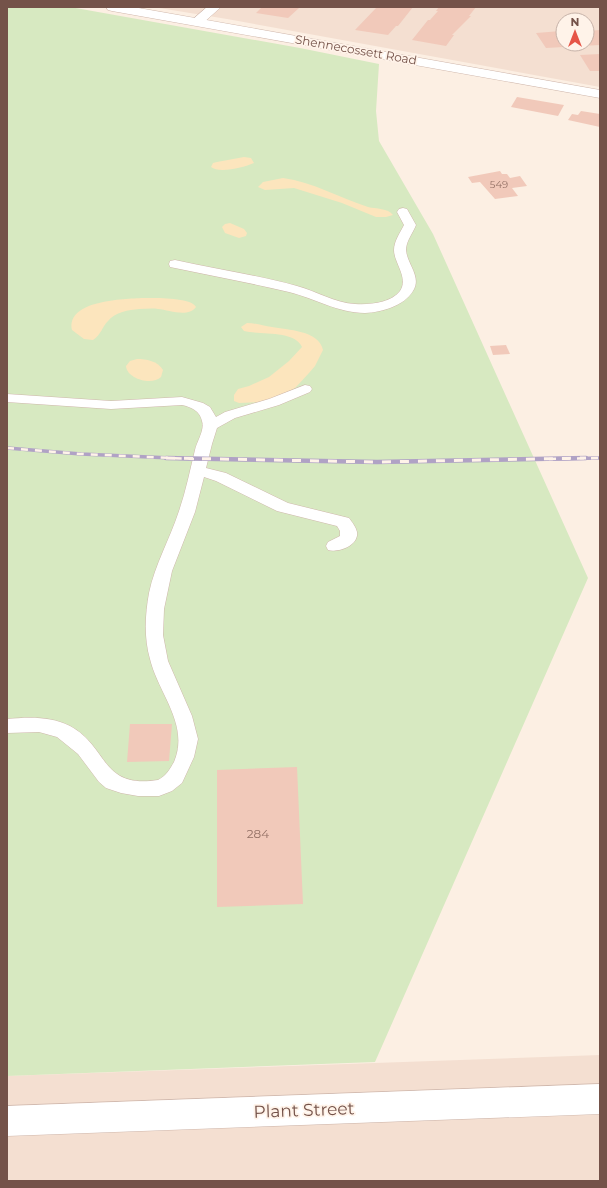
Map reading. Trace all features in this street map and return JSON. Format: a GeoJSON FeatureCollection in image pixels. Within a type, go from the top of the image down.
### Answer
{"type":"FeatureCollection","features":[{"type":"Feature","properties":{"kind":"street","name":"Shennecossett Road"},"geometry":{"type":"LineString","coordinates":[[112,7],[600,94]]}},
{"type":"Feature","properties":{"kind":"street"},"geometry":{"type":"LineString","coordinates":[[197,21],[215,7]]}},
{"type":"Feature","properties":{"kind":"street","name":"Plant Street"},"geometry":{"type":"LineString","coordinates":[[7,1121],[600,1099]]}},
{"type":"Feature","properties":{"kind":"lane"},"geometry":{"type":"LineString","coordinates":[[175,264],[294,289],[312,294],[338,305],[354,309],[372,309],[397,300],[405,294],[408,287],[408,274],[400,255],[400,248],[410,224],[403,212]]}},
{"type":"Feature","properties":{"kind":"lane"},"geometry":{"type":"LineString","coordinates":[[211,426],[226,416],[274,402],[306,389]]}},
{"type":"Feature","properties":{"kind":"lane"},"geometry":{"type":"LineString","coordinates":[[7,398],[112,405],[182,401],[204,409],[210,419],[211,426],[204,446],[199,471],[187,513],[173,543],[157,593],[155,633],[159,660],[169,688],[183,716],[189,736],[187,750],[177,775],[168,784],[155,789],[122,785],[109,780],[87,752],[70,736],[58,729],[41,725],[7,726]]}},
{"type":"Feature","properties":{"kind":"lane"},"geometry":{"type":"LineString","coordinates":[[199,471],[221,477],[283,507],[344,522],[350,535],[342,544],[334,546]]}},
{"type":"Feature","properties":{"kind":"shaded area"},"geometry":{"type":"Polygon","coordinates":[[[153,7],[600,7],[600,87],[227,19],[153,7]]]}},
{"type":"Feature","properties":{"kind":"shaded area"},"geometry":{"type":"Polygon","coordinates":[[[600,1055],[600,1181],[7,1181],[7,1076],[600,1055]]]}},
{"type":"Feature","properties":{"kind":"green space"},"geometry":{"type":"Polygon","coordinates":[[[7,7],[70,7],[300,48],[379,64],[376,111],[379,141],[433,234],[588,578],[375,1062],[7,1076],[7,7]]]}},
{"type":"Feature","properties":{"kind":"sand"},"geometry":{"type":"Polygon","coordinates":[[[244,157],[251,158],[254,163],[239,168],[226,170],[211,167],[213,163],[244,157]]]}},
{"type":"Feature","properties":{"kind":"sand"},"geometry":{"type":"Polygon","coordinates":[[[283,178],[305,183],[368,207],[388,211],[393,215],[376,217],[342,203],[294,188],[265,190],[258,187],[263,182],[283,178]]]}},
{"type":"Feature","properties":{"kind":"sand"},"geometry":{"type":"Polygon","coordinates":[[[230,223],[244,229],[247,233],[246,236],[239,238],[225,233],[222,227],[225,224],[230,223]]]}},
{"type":"Feature","properties":{"kind":"sand"},"geometry":{"type":"Polygon","coordinates":[[[163,298],[187,301],[196,307],[193,310],[183,313],[153,309],[139,309],[122,312],[114,315],[106,323],[98,336],[93,340],[84,339],[72,330],[73,320],[78,312],[87,307],[98,303],[123,299],[163,298]]]}},
{"type":"Feature","properties":{"kind":"sand"},"geometry":{"type":"Polygon","coordinates":[[[247,323],[302,332],[315,338],[320,343],[323,350],[315,366],[296,387],[288,393],[264,402],[239,403],[234,401],[234,395],[238,389],[269,377],[289,361],[302,347],[292,338],[285,336],[244,331],[241,327],[247,323]]]}},
{"type":"Feature","properties":{"kind":"sand"},"geometry":{"type":"Polygon","coordinates":[[[137,359],[148,360],[158,364],[163,370],[161,377],[152,381],[135,378],[127,371],[126,366],[130,361],[137,359]]]}},
{"type":"Feature","properties":{"kind":"building"},"geometry":{"type":"Polygon","coordinates":[[[262,7],[299,8],[288,18],[256,13],[262,7]]]}},
{"type":"Feature","properties":{"kind":"building"},"geometry":{"type":"Polygon","coordinates":[[[377,7],[413,7],[398,26],[396,26],[388,35],[355,30],[377,7]]]}},
{"type":"Feature","properties":{"kind":"building"},"geometry":{"type":"Polygon","coordinates":[[[439,7],[476,7],[469,16],[471,16],[452,35],[454,35],[446,46],[412,40],[428,20],[430,20],[438,11],[436,11],[439,7]]]}},
{"type":"Feature","properties":{"kind":"building"},"geometry":{"type":"Polygon","coordinates":[[[595,30],[600,30],[600,45],[595,45],[595,30]]]}},
{"type":"Feature","properties":{"kind":"building"},"geometry":{"type":"Polygon","coordinates":[[[555,31],[555,48],[546,48],[536,33],[555,31]]]}},
{"type":"Feature","properties":{"kind":"building"},"geometry":{"type":"Polygon","coordinates":[[[600,54],[600,71],[590,71],[580,55],[600,54]]]}},
{"type":"Feature","properties":{"kind":"building"},"geometry":{"type":"Polygon","coordinates":[[[517,97],[564,105],[558,116],[511,107],[517,97]]]}},
{"type":"Feature","properties":{"kind":"building"},"geometry":{"type":"Polygon","coordinates":[[[581,111],[600,114],[600,127],[568,120],[572,114],[578,115],[581,111]]]}},
{"type":"Feature","properties":{"kind":"building"},"geometry":{"type":"Polygon","coordinates":[[[500,171],[502,174],[507,174],[510,178],[520,176],[527,186],[512,188],[518,196],[495,199],[480,182],[472,183],[468,177],[500,171]]]}},
{"type":"Feature","properties":{"kind":"building"},"geometry":{"type":"Polygon","coordinates":[[[506,345],[510,354],[493,355],[490,346],[506,345]]]}},
{"type":"Feature","properties":{"kind":"building"},"geometry":{"type":"Polygon","coordinates":[[[130,724],[172,724],[169,761],[127,762],[130,724]]]}},
{"type":"Feature","properties":{"kind":"building"},"geometry":{"type":"Polygon","coordinates":[[[297,767],[303,904],[217,907],[217,770],[297,767]]]}},
{"type":"Feature","properties":{"kind":"railway"},"geometry":{"type":"LineString","coordinates":[[7,448],[81,454],[175,458]]}},
{"type":"Feature","properties":{"kind":"railway"},"geometry":{"type":"LineString","coordinates":[[166,458],[175,458]]}},
{"type":"Feature","properties":{"kind":"railway"},"geometry":{"type":"LineString","coordinates":[[175,458],[377,462],[586,458]]}},
{"type":"Feature","properties":{"kind":"railway"},"geometry":{"type":"LineString","coordinates":[[175,458],[194,459]]}},
{"type":"Feature","properties":{"kind":"railway"},"geometry":{"type":"LineString","coordinates":[[549,459],[600,458]]}}]}
